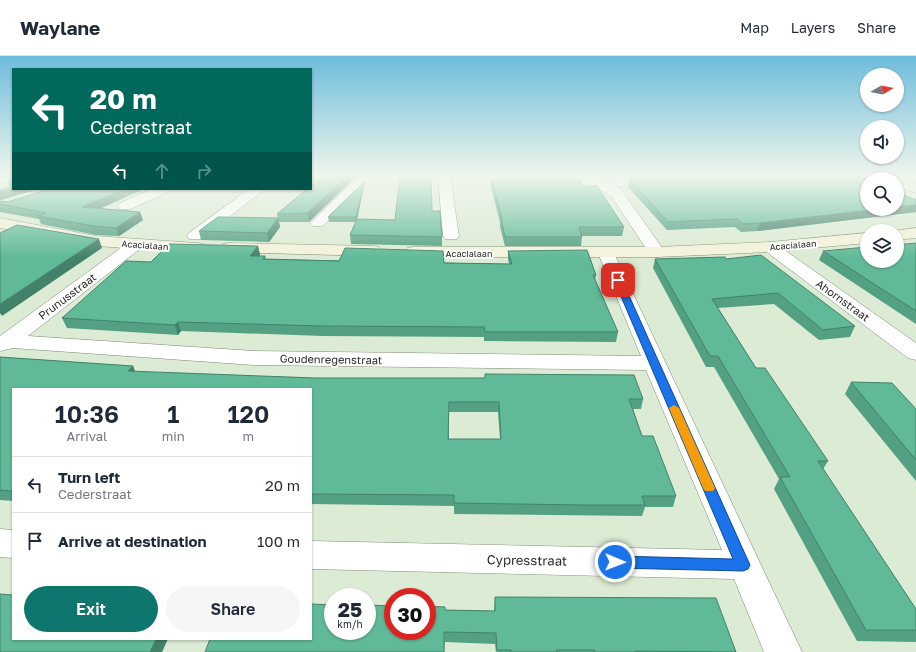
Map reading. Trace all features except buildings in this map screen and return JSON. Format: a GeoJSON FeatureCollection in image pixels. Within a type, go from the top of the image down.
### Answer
{"type":"FeatureCollection","features":[{"type":"Feature","properties":{"kind":"street"},"geometry":{"type":"LineString","coordinates":[[125,206],[132,203]]}},
{"type":"Feature","properties":{"kind":"street"},"geometry":{"type":"LineString","coordinates":[[195,236],[239,203]]}},
{"type":"Feature","properties":{"kind":"street"},"geometry":{"type":"LineString","coordinates":[[318,223],[339,203]]}},
{"type":"Feature","properties":{"kind":"street"},"geometry":{"type":"LineString","coordinates":[[447,203],[451,236]]}},
{"type":"Feature","properties":{"kind":"street"},"geometry":{"type":"LineString","coordinates":[[623,203],[657,252]]}},
{"type":"Feature","properties":{"kind":"street","name":"Acacialaan"},"geometry":{"type":"LineString","coordinates":[[0,223],[96,241],[135,245],[180,248],[394,252],[657,252],[770,247],[860,239]]}},
{"type":"Feature","properties":{"kind":"street"},"geometry":{"type":"LineString","coordinates":[[0,234],[16,227]]}},
{"type":"Feature","properties":{"kind":"street"},"geometry":{"type":"LineString","coordinates":[[904,234],[916,233]]}},
{"type":"Feature","properties":{"kind":"street","name":"Prunusstraat"},"geometry":{"type":"LineString","coordinates":[[4,344],[135,245]]}},
{"type":"Feature","properties":{"kind":"street","name":"Ahornstraat"},"geometry":{"type":"LineString","coordinates":[[770,247],[916,353]]}},
{"type":"Feature","properties":{"kind":"street"},"geometry":{"type":"LineString","coordinates":[[606,253],[743,565],[783,652]]}},
{"type":"Feature","properties":{"kind":"street","name":"Goudenregenstraat"},"geometry":{"type":"LineString","coordinates":[[4,344],[254,358],[654,362]]}},
{"type":"Feature","properties":{"kind":"street"},"geometry":{"type":"LineString","coordinates":[[0,543],[12,544]]}},
{"type":"Feature","properties":{"kind":"street","name":"Cypresstraat"},"geometry":{"type":"LineString","coordinates":[[312,555],[743,565]]}},
{"type":"Feature","properties":{"kind":"slow traffic"},"geometry":{"type":"LineString","coordinates":[[674,408],[709,488]]}},
{"type":"Feature","properties":{"kind":"route"},"geometry":{"type":"LineString","coordinates":[[615,562],[743,565],[618,280]]}}]}
